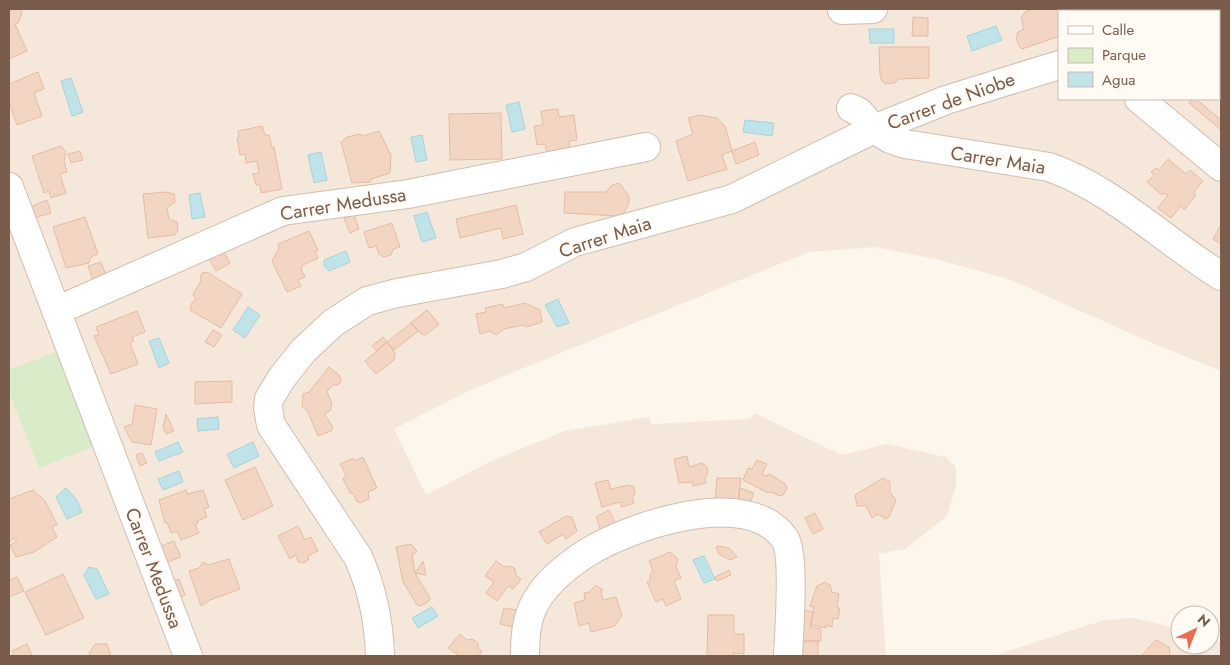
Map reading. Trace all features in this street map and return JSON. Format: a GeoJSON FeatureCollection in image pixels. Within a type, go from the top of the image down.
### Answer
{"type":"FeatureCollection","features":[{"type":"Feature","properties":{"kind":"street"},"geometry":{"type":"LineString","coordinates":[[842,10],[873,9]]}},
{"type":"Feature","properties":{"kind":"street","name":"Carrer de Niobe"},"geometry":{"type":"LineString","coordinates":[[851,108],[859,112],[874,129],[946,100],[1058,65]]}},
{"type":"Feature","properties":{"kind":"street"},"geometry":{"type":"LineString","coordinates":[[1140,100],[1221,167]]}},
{"type":"Feature","properties":{"kind":"street","name":"Carrer Maia"},"geometry":{"type":"LineString","coordinates":[[380,656],[377,612],[370,584],[358,557],[271,424],[268,416],[268,408],[273,391],[303,352],[333,323],[366,301],[397,293],[502,274],[526,267],[582,240],[732,198],[874,129],[890,139],[905,144],[1049,167],[1068,174],[1124,207],[1221,276]]}},
{"type":"Feature","properties":{"kind":"street","name":"Carrer Medussa"},"geometry":{"type":"LineString","coordinates":[[56,311],[283,211],[346,205],[646,147]]}},
{"type":"Feature","properties":{"kind":"street","name":"Carrer Medussa"},"geometry":{"type":"LineString","coordinates":[[9,187],[188,656]]}},
{"type":"Feature","properties":{"kind":"street"},"geometry":{"type":"LineString","coordinates":[[525,656],[526,626],[537,598],[550,582],[576,560],[613,540],[642,529],[690,516],[727,511],[741,513],[766,522],[786,540],[790,558],[788,656]]}},
{"type":"Feature","properties":{"kind":"shaded area"},"geometry":{"type":"Polygon","coordinates":[[[9,9],[1221,9],[1221,371],[1150,342],[1008,279],[936,259],[875,247],[809,252],[475,388],[394,429],[426,495],[491,461],[565,431],[649,417],[652,424],[750,419],[754,413],[842,455],[887,444],[946,457],[956,467],[956,486],[947,516],[905,549],[879,554],[886,656],[9,656],[9,9]]]}},
{"type":"Feature","properties":{"kind":"shaded area"},"geometry":{"type":"Polygon","coordinates":[[[1134,618],[1170,627],[1170,655],[1220,655],[1220,642],[1221,656],[993,656],[1104,620],[1134,618]]]}},
{"type":"Feature","properties":{"kind":"green space"},"geometry":{"type":"Polygon","coordinates":[[[58,351],[94,446],[39,468],[9,392],[9,370],[58,351]]]}},
{"type":"Feature","properties":{"kind":"water"},"geometry":{"type":"Polygon","coordinates":[[[996,26],[1002,40],[972,51],[967,36],[996,26]]]}},
{"type":"Feature","properties":{"kind":"water"},"geometry":{"type":"Polygon","coordinates":[[[869,29],[894,29],[894,43],[870,43],[869,29]]]}},
{"type":"Feature","properties":{"kind":"water"},"geometry":{"type":"Polygon","coordinates":[[[71,78],[83,112],[72,116],[61,81],[71,78]]]}},
{"type":"Feature","properties":{"kind":"water"},"geometry":{"type":"Polygon","coordinates":[[[519,102],[525,129],[512,132],[506,105],[519,102]]]}},
{"type":"Feature","properties":{"kind":"water"},"geometry":{"type":"Polygon","coordinates":[[[745,120],[774,123],[772,136],[743,132],[745,120]]]}},
{"type":"Feature","properties":{"kind":"water"},"geometry":{"type":"Polygon","coordinates":[[[422,135],[427,160],[416,162],[411,137],[422,135]]]}},
{"type":"Feature","properties":{"kind":"water"},"geometry":{"type":"Polygon","coordinates":[[[321,152],[327,180],[314,183],[308,155],[321,152]]]}},
{"type":"Feature","properties":{"kind":"water"},"geometry":{"type":"Polygon","coordinates":[[[200,193],[205,217],[192,219],[189,195],[200,193]]]}},
{"type":"Feature","properties":{"kind":"water"},"geometry":{"type":"Polygon","coordinates":[[[427,212],[436,238],[422,242],[414,216],[427,212]]]}},
{"type":"Feature","properties":{"kind":"water"},"geometry":{"type":"Polygon","coordinates":[[[346,251],[350,262],[329,271],[324,266],[324,260],[346,251]]]}},
{"type":"Feature","properties":{"kind":"water"},"geometry":{"type":"Polygon","coordinates":[[[558,299],[569,323],[557,327],[545,305],[558,299]]]}},
{"type":"Feature","properties":{"kind":"water"},"geometry":{"type":"Polygon","coordinates":[[[248,307],[260,315],[245,338],[233,330],[248,307]]]}},
{"type":"Feature","properties":{"kind":"water"},"geometry":{"type":"Polygon","coordinates":[[[159,338],[169,363],[159,368],[149,341],[159,338]]]}},
{"type":"Feature","properties":{"kind":"water"},"geometry":{"type":"Polygon","coordinates":[[[218,417],[219,429],[198,431],[197,419],[218,417]]]}},
{"type":"Feature","properties":{"kind":"water"},"geometry":{"type":"Polygon","coordinates":[[[178,442],[183,452],[159,461],[155,452],[178,442]]]}},
{"type":"Feature","properties":{"kind":"water"},"geometry":{"type":"Polygon","coordinates":[[[253,442],[259,456],[234,468],[227,454],[253,442]]]}},
{"type":"Feature","properties":{"kind":"water"},"geometry":{"type":"Polygon","coordinates":[[[179,471],[183,482],[163,490],[158,479],[179,471]]]}},
{"type":"Feature","properties":{"kind":"water"},"geometry":{"type":"Polygon","coordinates":[[[66,488],[77,500],[82,512],[67,519],[56,497],[66,488]]]}},
{"type":"Feature","properties":{"kind":"water"},"geometry":{"type":"Polygon","coordinates":[[[704,556],[715,579],[704,583],[693,560],[704,556]]]}},
{"type":"Feature","properties":{"kind":"water"},"geometry":{"type":"Polygon","coordinates":[[[89,567],[97,569],[109,594],[96,599],[84,575],[89,567]]]}},
{"type":"Feature","properties":{"kind":"water"},"geometry":{"type":"Polygon","coordinates":[[[432,607],[438,616],[418,628],[412,618],[432,607]]]}},
{"type":"Feature","properties":{"kind":"building"},"geometry":{"type":"Polygon","coordinates":[[[9,9],[20,9],[22,13],[18,23],[15,24],[27,51],[9,59],[9,9]]]}},
{"type":"Feature","properties":{"kind":"building"},"geometry":{"type":"Polygon","coordinates":[[[1033,9],[1102,9],[1058,10],[1058,38],[1022,49],[1016,37],[1018,32],[1024,29],[1021,18],[1025,12],[1033,9]]]}},
{"type":"Feature","properties":{"kind":"building"},"geometry":{"type":"Polygon","coordinates":[[[913,17],[928,18],[928,36],[912,36],[913,17]]]}},
{"type":"Feature","properties":{"kind":"building"},"geometry":{"type":"Polygon","coordinates":[[[879,47],[929,47],[929,78],[898,79],[895,83],[886,84],[882,81],[880,75],[879,47]]]}},
{"type":"Feature","properties":{"kind":"building"},"geometry":{"type":"Polygon","coordinates":[[[38,72],[44,89],[34,93],[42,116],[17,125],[9,102],[9,84],[38,72]]]}},
{"type":"Feature","properties":{"kind":"building"},"geometry":{"type":"Polygon","coordinates":[[[1192,100],[1197,100],[1221,120],[1221,130],[1189,103],[1192,100]]]}},
{"type":"Feature","properties":{"kind":"building"},"geometry":{"type":"Polygon","coordinates":[[[558,109],[559,117],[574,115],[577,140],[569,141],[570,150],[547,153],[545,144],[537,145],[534,126],[543,125],[541,111],[558,109]]]}},
{"type":"Feature","properties":{"kind":"building"},"geometry":{"type":"Polygon","coordinates":[[[501,113],[502,159],[450,160],[449,114],[501,113]]]}},
{"type":"Feature","properties":{"kind":"building"},"geometry":{"type":"Polygon","coordinates":[[[700,115],[717,118],[725,126],[732,151],[722,155],[727,169],[688,181],[676,141],[693,134],[688,118],[700,115]]]}},
{"type":"Feature","properties":{"kind":"building"},"geometry":{"type":"Polygon","coordinates":[[[262,126],[265,135],[269,135],[272,147],[274,147],[282,189],[261,193],[260,185],[256,185],[253,174],[259,173],[257,161],[246,163],[245,154],[240,155],[237,138],[239,138],[238,131],[262,126]]]}},
{"type":"Feature","properties":{"kind":"building"},"geometry":{"type":"Polygon","coordinates":[[[379,131],[391,155],[390,173],[371,179],[370,182],[352,183],[341,142],[347,137],[360,134],[363,136],[379,131]]]}},
{"type":"Feature","properties":{"kind":"building"},"geometry":{"type":"Polygon","coordinates":[[[755,142],[759,155],[736,164],[732,151],[755,142]]]}},
{"type":"Feature","properties":{"kind":"building"},"geometry":{"type":"Polygon","coordinates":[[[61,146],[66,152],[64,161],[67,172],[60,174],[66,193],[51,198],[49,191],[44,193],[32,156],[61,146]]]}},
{"type":"Feature","properties":{"kind":"building"},"geometry":{"type":"Polygon","coordinates":[[[80,151],[83,160],[71,163],[68,154],[80,151]]]}},
{"type":"Feature","properties":{"kind":"building"},"geometry":{"type":"Polygon","coordinates":[[[1168,159],[1186,174],[1190,170],[1203,181],[1193,193],[1196,195],[1184,210],[1181,206],[1171,218],[1158,208],[1168,195],[1164,193],[1162,195],[1147,182],[1154,175],[1151,172],[1156,168],[1159,170],[1168,159]]]}},
{"type":"Feature","properties":{"kind":"building"},"geometry":{"type":"Polygon","coordinates":[[[619,183],[629,196],[629,203],[624,213],[617,216],[564,213],[565,192],[606,192],[612,185],[619,183]]]}},
{"type":"Feature","properties":{"kind":"building"},"geometry":{"type":"Polygon","coordinates":[[[166,192],[174,194],[175,202],[167,208],[169,219],[177,222],[178,229],[175,235],[148,238],[143,194],[166,192]]]}},
{"type":"Feature","properties":{"kind":"building"},"geometry":{"type":"Polygon","coordinates":[[[47,200],[51,213],[34,218],[30,207],[47,200]]]}},
{"type":"Feature","properties":{"kind":"building"},"geometry":{"type":"Polygon","coordinates":[[[516,205],[523,234],[503,239],[501,228],[460,238],[456,219],[516,205]]]}},
{"type":"Feature","properties":{"kind":"building"},"geometry":{"type":"Polygon","coordinates":[[[354,215],[359,229],[350,233],[344,218],[354,215]]]}},
{"type":"Feature","properties":{"kind":"building"},"geometry":{"type":"Polygon","coordinates":[[[85,217],[98,254],[91,257],[89,263],[66,268],[53,227],[85,217]]]}},
{"type":"Feature","properties":{"kind":"building"},"geometry":{"type":"Polygon","coordinates":[[[392,223],[400,247],[393,249],[391,255],[384,257],[379,254],[376,246],[369,248],[364,232],[392,223]]]}},
{"type":"Feature","properties":{"kind":"building"},"geometry":{"type":"Polygon","coordinates":[[[1221,224],[1221,244],[1213,239],[1221,224]]]}},
{"type":"Feature","properties":{"kind":"building"},"geometry":{"type":"Polygon","coordinates":[[[309,231],[318,250],[315,251],[318,258],[303,265],[301,269],[305,277],[298,280],[301,286],[287,292],[272,261],[279,248],[278,244],[309,231]]]}},
{"type":"Feature","properties":{"kind":"building"},"geometry":{"type":"Polygon","coordinates":[[[223,250],[230,263],[216,271],[208,257],[223,250]]]}},
{"type":"Feature","properties":{"kind":"building"},"geometry":{"type":"Polygon","coordinates":[[[101,262],[107,278],[94,283],[88,266],[101,262]]]}},
{"type":"Feature","properties":{"kind":"building"},"geometry":{"type":"Polygon","coordinates":[[[207,272],[242,294],[221,328],[190,310],[191,304],[196,299],[193,294],[201,281],[202,273],[207,272]]]}},
{"type":"Feature","properties":{"kind":"building"},"geometry":{"type":"Polygon","coordinates":[[[525,303],[540,310],[542,322],[527,327],[523,325],[504,329],[496,335],[490,331],[480,334],[476,314],[486,312],[485,308],[503,304],[504,308],[525,303]]]}},
{"type":"Feature","properties":{"kind":"building"},"geometry":{"type":"Polygon","coordinates":[[[427,310],[439,324],[426,335],[421,334],[411,323],[427,310]]]}},
{"type":"Feature","properties":{"kind":"building"},"geometry":{"type":"Polygon","coordinates":[[[137,311],[145,332],[132,337],[134,341],[130,343],[138,364],[111,374],[94,336],[99,335],[96,327],[137,311]]]}},
{"type":"Feature","properties":{"kind":"building"},"geometry":{"type":"Polygon","coordinates":[[[411,323],[418,331],[394,350],[387,342],[411,323]]]}},
{"type":"Feature","properties":{"kind":"building"},"geometry":{"type":"Polygon","coordinates":[[[213,330],[222,335],[214,347],[205,342],[213,330]]]}},
{"type":"Feature","properties":{"kind":"building"},"geometry":{"type":"Polygon","coordinates":[[[383,337],[387,342],[377,351],[372,346],[383,337]]]}},
{"type":"Feature","properties":{"kind":"building"},"geometry":{"type":"Polygon","coordinates":[[[387,342],[395,353],[394,360],[376,374],[365,361],[387,342]]]}},
{"type":"Feature","properties":{"kind":"building"},"geometry":{"type":"Polygon","coordinates":[[[329,367],[340,376],[341,381],[338,385],[333,385],[327,391],[332,404],[330,411],[324,414],[333,427],[331,431],[318,436],[307,410],[302,406],[303,394],[309,392],[329,367]]]}},
{"type":"Feature","properties":{"kind":"building"},"geometry":{"type":"Polygon","coordinates":[[[232,381],[232,402],[195,404],[195,382],[232,381]]]}},
{"type":"Feature","properties":{"kind":"building"},"geometry":{"type":"Polygon","coordinates":[[[135,405],[157,409],[151,445],[132,442],[124,427],[132,424],[135,405]]]}},
{"type":"Feature","properties":{"kind":"building"},"geometry":{"type":"Polygon","coordinates":[[[166,414],[174,431],[166,434],[163,427],[166,414]]]}},
{"type":"Feature","properties":{"kind":"building"},"geometry":{"type":"Polygon","coordinates":[[[142,453],[147,463],[140,466],[136,455],[142,453]]]}},
{"type":"Feature","properties":{"kind":"building"},"geometry":{"type":"Polygon","coordinates":[[[687,456],[689,467],[702,463],[707,467],[706,483],[693,486],[692,482],[679,483],[674,459],[687,456]]]}},
{"type":"Feature","properties":{"kind":"building"},"geometry":{"type":"Polygon","coordinates":[[[363,457],[377,488],[368,492],[369,499],[360,503],[356,501],[354,494],[350,493],[343,479],[346,475],[340,464],[353,458],[354,461],[363,457]]]}},
{"type":"Feature","properties":{"kind":"building"},"geometry":{"type":"Polygon","coordinates":[[[757,460],[767,464],[762,474],[766,476],[770,474],[785,484],[787,488],[783,495],[768,493],[743,480],[748,468],[752,469],[757,460]]]}},
{"type":"Feature","properties":{"kind":"building"},"geometry":{"type":"Polygon","coordinates":[[[255,467],[273,506],[243,520],[225,480],[255,467]]]}},
{"type":"Feature","properties":{"kind":"building"},"geometry":{"type":"Polygon","coordinates":[[[717,478],[741,478],[738,501],[715,500],[717,478]]]}},
{"type":"Feature","properties":{"kind":"building"},"geometry":{"type":"Polygon","coordinates":[[[883,478],[890,482],[890,492],[896,500],[889,517],[885,519],[878,514],[872,518],[866,506],[857,506],[855,495],[883,478]]]}},
{"type":"Feature","properties":{"kind":"building"},"geometry":{"type":"Polygon","coordinates":[[[608,480],[611,489],[629,485],[634,487],[635,493],[632,498],[634,503],[622,507],[620,502],[602,507],[595,483],[608,480]]]}},
{"type":"Feature","properties":{"kind":"building"},"geometry":{"type":"Polygon","coordinates":[[[740,488],[754,493],[750,503],[738,501],[740,488]]]}},
{"type":"Feature","properties":{"kind":"building"},"geometry":{"type":"Polygon","coordinates":[[[33,490],[45,501],[57,524],[52,527],[57,537],[34,552],[16,557],[10,545],[17,541],[13,538],[9,543],[9,499],[33,490]]]}},
{"type":"Feature","properties":{"kind":"building"},"geometry":{"type":"Polygon","coordinates":[[[186,490],[187,494],[203,490],[209,507],[204,509],[207,517],[197,521],[198,523],[195,525],[199,533],[181,540],[177,531],[171,533],[167,522],[165,523],[159,500],[186,490]]]}},
{"type":"Feature","properties":{"kind":"building"},"geometry":{"type":"Polygon","coordinates":[[[609,510],[616,525],[601,531],[596,517],[609,510]]]}},
{"type":"Feature","properties":{"kind":"building"},"geometry":{"type":"Polygon","coordinates":[[[815,513],[823,529],[813,534],[805,518],[815,513]]]}},
{"type":"Feature","properties":{"kind":"building"},"geometry":{"type":"Polygon","coordinates":[[[566,516],[572,517],[577,531],[566,539],[563,534],[547,544],[539,532],[566,516]]]}},
{"type":"Feature","properties":{"kind":"building"},"geometry":{"type":"Polygon","coordinates":[[[298,526],[305,540],[311,537],[318,551],[309,555],[308,560],[304,563],[298,562],[296,555],[290,559],[278,536],[298,526]]]}},
{"type":"Feature","properties":{"kind":"building"},"geometry":{"type":"Polygon","coordinates":[[[174,541],[181,557],[165,563],[159,547],[174,541]]]}},
{"type":"Feature","properties":{"kind":"building"},"geometry":{"type":"Polygon","coordinates":[[[411,544],[417,551],[412,555],[415,573],[430,598],[429,601],[421,606],[417,605],[403,582],[396,547],[411,544]]]}},
{"type":"Feature","properties":{"kind":"building"},"geometry":{"type":"Polygon","coordinates":[[[716,547],[729,548],[737,557],[730,560],[719,554],[716,547]]]}},
{"type":"Feature","properties":{"kind":"building"},"geometry":{"type":"Polygon","coordinates":[[[670,552],[678,559],[676,566],[681,578],[674,581],[681,599],[666,606],[663,599],[656,602],[647,582],[650,581],[650,575],[653,571],[649,561],[670,552]]]}},
{"type":"Feature","properties":{"kind":"building"},"geometry":{"type":"Polygon","coordinates":[[[229,559],[240,589],[210,600],[201,606],[189,571],[199,568],[203,562],[208,565],[229,559]]]}},
{"type":"Feature","properties":{"kind":"building"},"geometry":{"type":"Polygon","coordinates":[[[423,561],[426,575],[415,573],[423,561]]]}},
{"type":"Feature","properties":{"kind":"building"},"geometry":{"type":"Polygon","coordinates":[[[496,561],[504,567],[510,566],[515,569],[516,575],[521,579],[513,589],[508,586],[497,601],[486,593],[494,582],[485,576],[496,561]]]}},
{"type":"Feature","properties":{"kind":"building"},"geometry":{"type":"Polygon","coordinates":[[[729,570],[731,575],[717,581],[715,577],[729,570]]]}},
{"type":"Feature","properties":{"kind":"building"},"geometry":{"type":"Polygon","coordinates":[[[63,574],[84,618],[46,635],[25,592],[63,574]]]}},
{"type":"Feature","properties":{"kind":"building"},"geometry":{"type":"Polygon","coordinates":[[[17,577],[24,591],[9,597],[9,580],[17,577]]]}},
{"type":"Feature","properties":{"kind":"building"},"geometry":{"type":"Polygon","coordinates":[[[179,579],[185,595],[178,599],[171,582],[179,579]]]}},
{"type":"Feature","properties":{"kind":"building"},"geometry":{"type":"Polygon","coordinates":[[[825,582],[830,585],[832,592],[839,594],[837,608],[840,608],[838,619],[833,618],[832,627],[826,625],[826,628],[811,625],[814,607],[810,606],[817,586],[825,582]]]}},
{"type":"Feature","properties":{"kind":"building"},"geometry":{"type":"Polygon","coordinates":[[[596,585],[603,590],[601,591],[603,600],[616,597],[622,615],[615,626],[591,632],[589,623],[579,626],[574,603],[585,600],[584,593],[589,592],[596,585]]]}},
{"type":"Feature","properties":{"kind":"building"},"geometry":{"type":"Polygon","coordinates":[[[504,608],[517,610],[513,627],[500,624],[504,608]]]}},
{"type":"Feature","properties":{"kind":"building"},"geometry":{"type":"Polygon","coordinates":[[[800,609],[813,612],[810,627],[821,629],[821,641],[800,641],[800,609]]]}},
{"type":"Feature","properties":{"kind":"building"},"geometry":{"type":"Polygon","coordinates":[[[708,615],[734,615],[734,634],[744,634],[744,654],[733,653],[734,656],[707,656],[708,615]]]}},
{"type":"Feature","properties":{"kind":"building"},"geometry":{"type":"Polygon","coordinates":[[[460,634],[467,640],[472,639],[478,643],[478,648],[482,651],[479,656],[455,656],[457,654],[448,648],[460,634]]]}},
{"type":"Feature","properties":{"kind":"building"},"geometry":{"type":"Polygon","coordinates":[[[1156,640],[1169,647],[1170,656],[1141,656],[1156,640]]]}},
{"type":"Feature","properties":{"kind":"building"},"geometry":{"type":"Polygon","coordinates":[[[800,641],[818,641],[818,656],[800,656],[800,641]]]}},
{"type":"Feature","properties":{"kind":"building"},"geometry":{"type":"Polygon","coordinates":[[[27,644],[32,656],[14,656],[12,651],[27,644]]]}},
{"type":"Feature","properties":{"kind":"building"},"geometry":{"type":"Polygon","coordinates":[[[95,644],[107,644],[111,656],[90,656],[89,653],[95,644]]]}}]}
